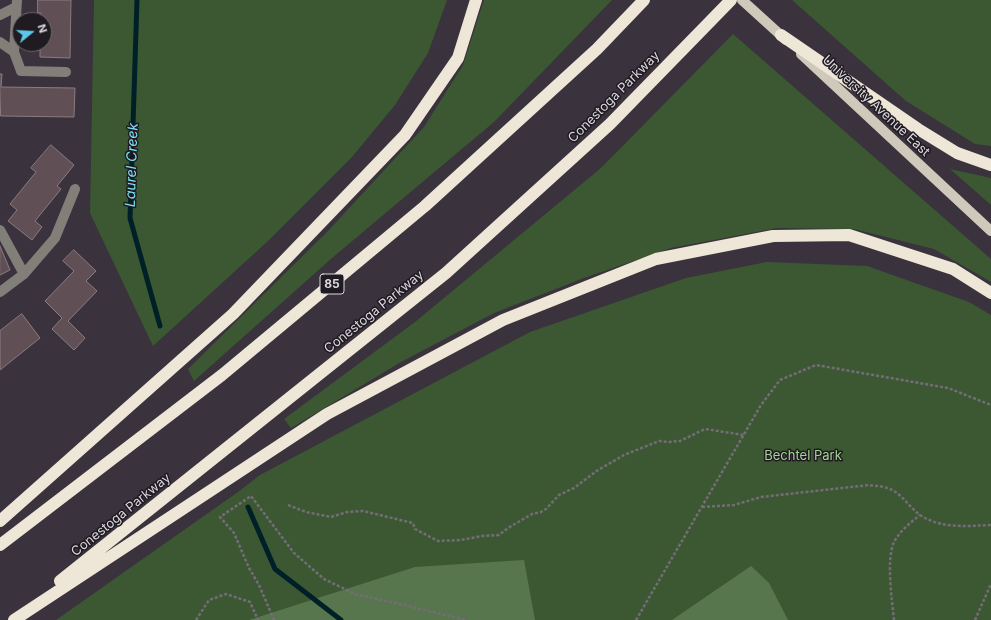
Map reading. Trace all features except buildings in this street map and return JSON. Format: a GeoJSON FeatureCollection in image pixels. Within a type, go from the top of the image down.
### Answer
{"type":"FeatureCollection","features":[{"type":"Feature","properties":{"kind":"highway"},"geometry":{"type":"LineString","coordinates":[[0,521],[233,314],[405,136],[458,58],[476,0]]}},
{"type":"Feature","properties":{"kind":"highway","name":"85"},"geometry":{"type":"LineString","coordinates":[[0,545],[222,375],[426,206],[597,49],[644,0]]}},
{"type":"Feature","properties":{"kind":"highway","name":"Conestoga Parkway"},"geometry":{"type":"LineString","coordinates":[[13,620],[446,273],[610,124],[731,0]]}},
{"type":"Feature","properties":{"kind":"highway"},"geometry":{"type":"LineString","coordinates":[[781,35],[924,133],[957,153],[991,165]]}},
{"type":"Feature","properties":{"kind":"highway"},"geometry":{"type":"LineString","coordinates":[[13,620],[327,414],[503,320],[656,260],[773,236],[849,236],[953,268],[991,293]]}},
{"type":"Feature","properties":{"kind":"main road","name":"University Avenue East"},"geometry":{"type":"LineString","coordinates":[[742,0],[991,231]]}},
{"type":"Feature","properties":{"kind":"lane"},"geometry":{"type":"LineString","coordinates":[[0,15],[16,4]]}},
{"type":"Feature","properties":{"kind":"lane"},"geometry":{"type":"LineString","coordinates":[[0,42],[12,51]]}},
{"type":"Feature","properties":{"kind":"lane"},"geometry":{"type":"LineString","coordinates":[[14,52],[21,71],[66,72]]}},
{"type":"Feature","properties":{"kind":"lane"},"geometry":{"type":"LineString","coordinates":[[0,292],[24,274],[55,238],[76,189]]}},
{"type":"Feature","properties":{"kind":"lane"},"geometry":{"type":"LineString","coordinates":[[0,230],[24,274]]}},
{"type":"Feature","properties":{"kind":"path"},"geometry":{"type":"LineString","coordinates":[[636,620],[761,405],[780,380],[816,365],[948,388],[991,405]]}},
{"type":"Feature","properties":{"kind":"path"},"geometry":{"type":"LineString","coordinates":[[288,505],[306,512],[331,517],[347,512],[363,511],[413,523],[415,529],[438,541],[461,540],[482,536],[499,535],[532,514],[546,509],[558,495],[574,488],[598,470],[624,455],[659,441],[680,441],[705,429],[744,435]]}},
{"type":"Feature","properties":{"kind":"path"},"geometry":{"type":"LineString","coordinates":[[702,507],[734,505],[761,497],[869,485],[881,486],[894,491],[911,508],[920,515],[932,521],[949,526],[991,525]]}},
{"type":"Feature","properties":{"kind":"path"},"geometry":{"type":"LineString","coordinates":[[274,620],[259,585],[248,568],[234,533],[220,518],[251,496],[294,553],[324,579],[355,594],[465,620]]}},
{"type":"Feature","properties":{"kind":"path"},"geometry":{"type":"LineString","coordinates":[[894,620],[890,561],[894,542],[904,528],[920,515]]}},
{"type":"Feature","properties":{"kind":"path"},"geometry":{"type":"LineString","coordinates":[[975,620],[991,584]]}},
{"type":"Feature","properties":{"kind":"path"},"geometry":{"type":"LineString","coordinates":[[196,620],[209,600],[226,594],[250,602],[258,620]]}},
{"type":"Feature","properties":{"kind":"green space"},"geometry":{"type":"Polygon","coordinates":[[[94,0],[447,0],[428,53],[395,105],[352,157],[268,241],[153,346],[90,213],[94,0]]]}},
{"type":"Feature","properties":{"kind":"green space"},"geometry":{"type":"Polygon","coordinates":[[[484,0],[612,0],[494,122],[332,258],[194,381],[188,369],[328,231],[424,127],[463,65],[484,0]]]}},
{"type":"Feature","properties":{"kind":"green space"},"geometry":{"type":"Polygon","coordinates":[[[792,0],[991,0],[991,146],[975,144],[906,101],[792,0]]]}},
{"type":"Feature","properties":{"kind":"green space"},"geometry":{"type":"Polygon","coordinates":[[[733,34],[991,259],[991,282],[934,249],[854,229],[777,228],[671,248],[584,278],[494,313],[401,362],[291,428],[284,419],[415,322],[601,168],[733,34]]]}},
{"type":"Feature","properties":{"kind":"green space"},"geometry":{"type":"Polygon","coordinates":[[[950,169],[991,178],[991,205],[950,169]]]}},
{"type":"Feature","properties":{"kind":"green space","name":"Bechtel Park"},"geometry":{"type":"Polygon","coordinates":[[[767,262],[867,266],[969,302],[991,315],[991,620],[56,620],[260,475],[530,332],[686,278],[767,262]]]}},
{"type":"Feature","properties":{"kind":"green space"},"geometry":{"type":"Polygon","coordinates":[[[524,560],[535,620],[249,620],[415,567],[524,560]]]}},
{"type":"Feature","properties":{"kind":"green space"},"geometry":{"type":"Polygon","coordinates":[[[751,566],[769,583],[788,620],[672,620],[751,566]]]}},
{"type":"Feature","properties":{"kind":"waterway","name":"Laurel Creek"},"geometry":{"type":"LineString","coordinates":[[137,0],[130,218],[160,326]]}},
{"type":"Feature","properties":{"kind":"waterway","name":"Laurel Creek"},"geometry":{"type":"LineString","coordinates":[[248,507],[275,569],[341,620]]}}]}
